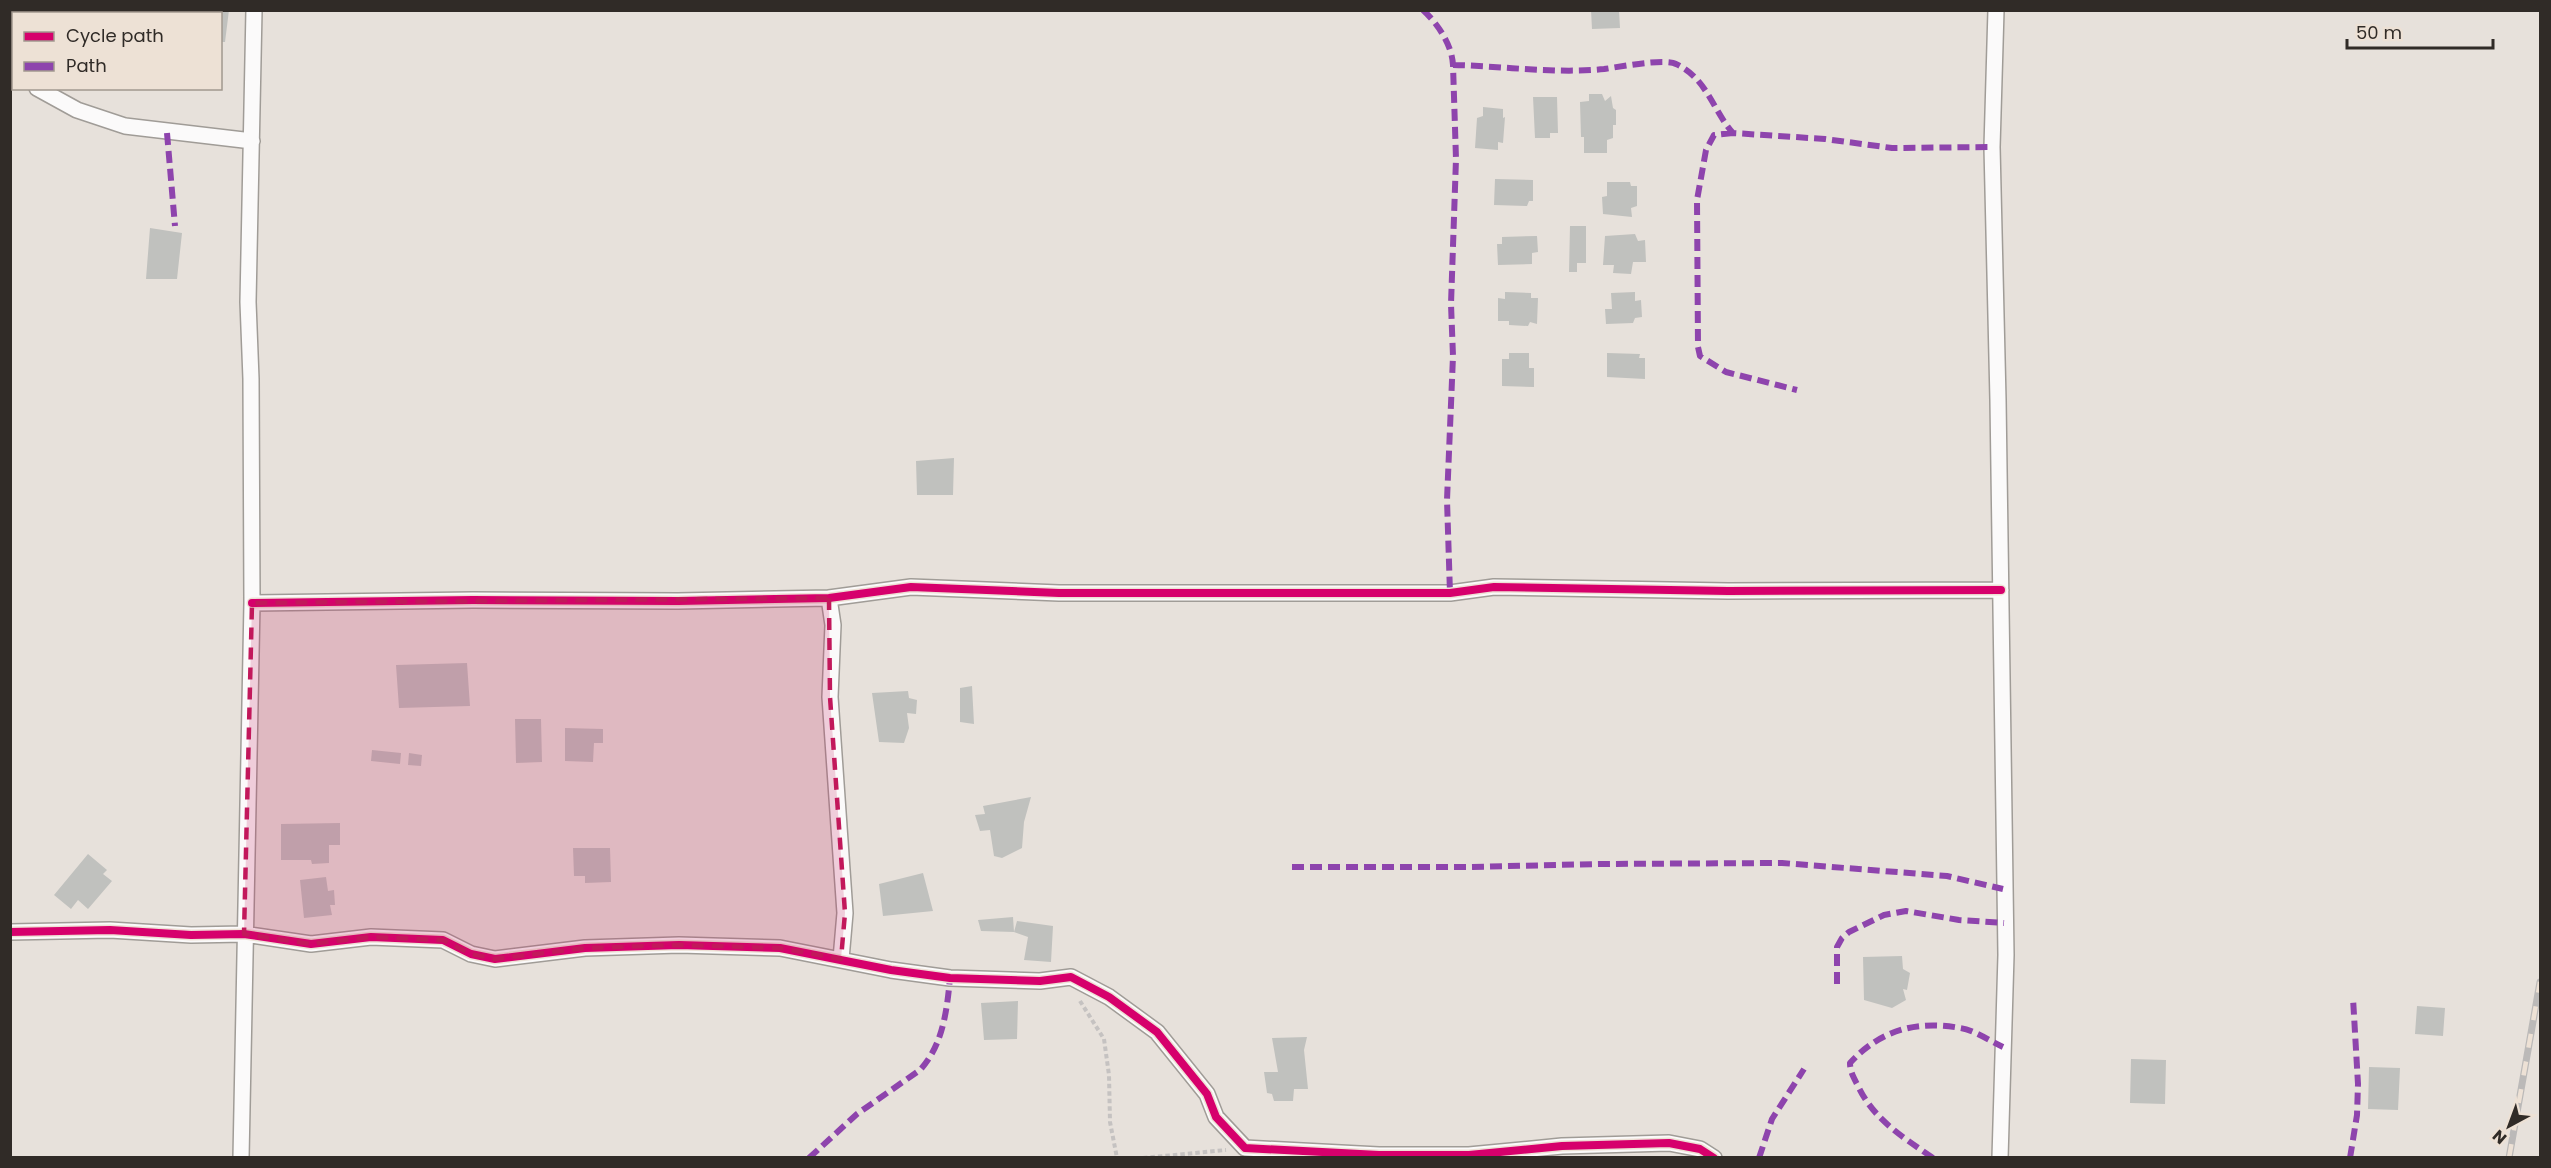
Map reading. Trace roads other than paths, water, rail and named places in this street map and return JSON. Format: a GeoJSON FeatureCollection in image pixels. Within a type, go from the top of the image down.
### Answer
{"type":"FeatureCollection","features":[{"type":"Feature","properties":{"kind":"street"},"geometry":{"type":"LineString","coordinates":[[241,1158],[252,603],[251,379],[248,302],[254,10]]}},
{"type":"Feature","properties":{"kind":"street"},"geometry":{"type":"LineString","coordinates":[[1995,10],[1992,147],[2006,955],[2000,1158]]}},
{"type":"Feature","properties":{"kind":"street"},"geometry":{"type":"LineString","coordinates":[[41,90],[77,110],[125,126],[252,141]]}},
{"type":"Feature","properties":{"kind":"street"},"geometry":{"type":"LineString","coordinates":[[252,603],[829,598],[911,587],[1071,593],[1450,593],[1494,587],[1728,591],[2001,590]]}},
{"type":"Feature","properties":{"kind":"street"},"geometry":{"type":"LineString","coordinates":[[829,598],[833,625],[830,697],[846,913],[841,959]]}},
{"type":"Feature","properties":{"kind":"street"},"geometry":{"type":"LineString","coordinates":[[10,932],[110,930],[191,935],[244,934],[311,944],[371,937],[443,940],[471,954],[495,959],[585,948],[680,945],[780,948],[891,970],[950,978],[1040,981],[1071,977],[1109,997],[1156,1032],[1207,1094],[1216,1117],[1245,1148],[1469,1155],[1602,1144],[1669,1143],[1714,1158]]}},
{"type":"Feature","properties":{"kind":"railway"},"geometry":{"type":"LineString","coordinates":[[2509,1158],[2540,982]]}}]}
